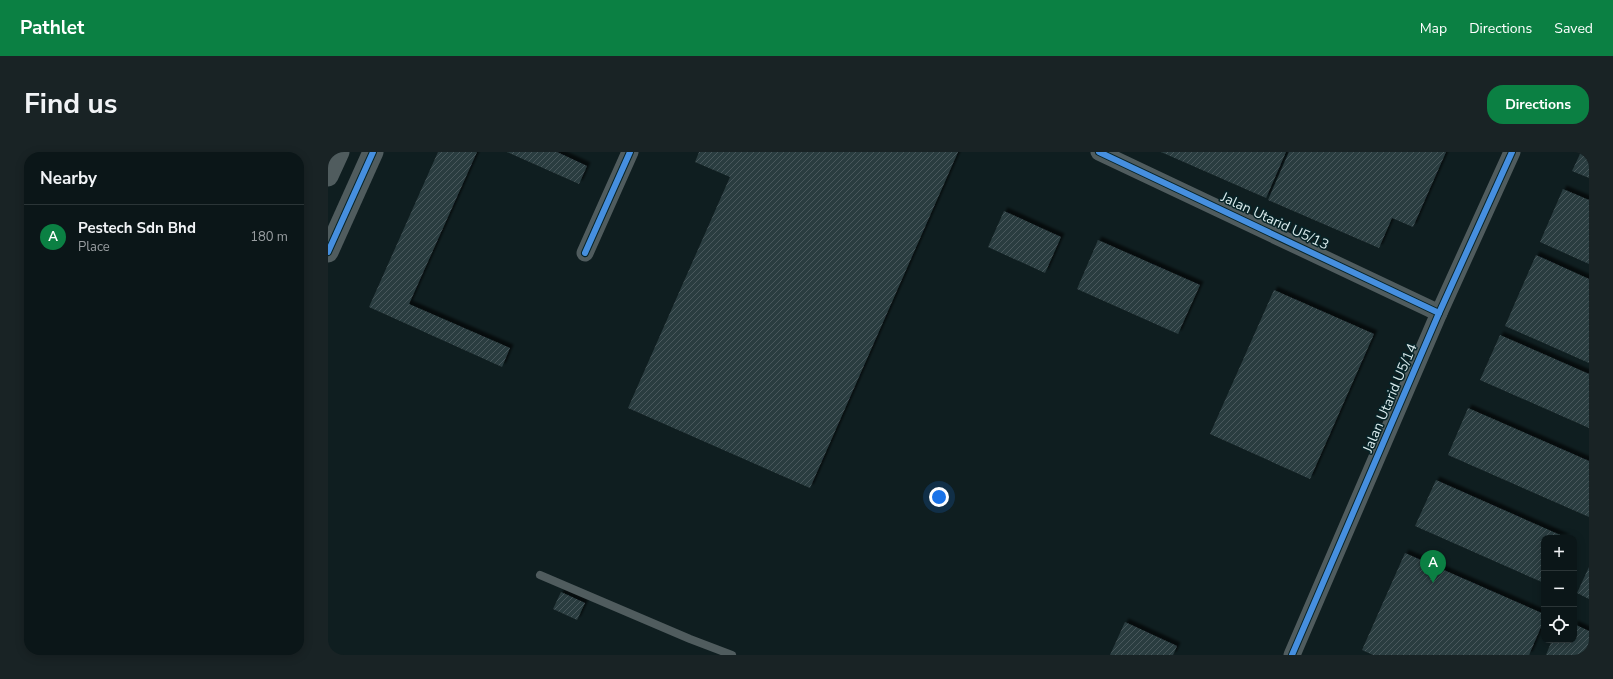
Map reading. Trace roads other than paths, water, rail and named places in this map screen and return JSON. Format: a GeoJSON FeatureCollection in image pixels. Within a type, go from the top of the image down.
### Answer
{"type":"FeatureCollection","features":[{"type":"Feature","properties":{"kind":"street"},"geometry":{"type":"LineString","coordinates":[[328,176],[339,152]]}},
{"type":"Feature","properties":{"kind":"street"},"geometry":{"type":"LineString","coordinates":[[328,252],[373,152]]}},
{"type":"Feature","properties":{"kind":"street"},"geometry":{"type":"LineString","coordinates":[[585,253],[630,152]]}},
{"type":"Feature","properties":{"kind":"street","name":"Jalan Utarid U5/13"},"geometry":{"type":"LineString","coordinates":[[1099,152],[1440,313]]}},
{"type":"Feature","properties":{"kind":"street","name":"Jalan Utarid U5/14"},"geometry":{"type":"LineString","coordinates":[[1292,655],[1440,313],[1512,152]]}},
{"type":"Feature","properties":{"kind":"lane"},"geometry":{"type":"LineString","coordinates":[[540,575],[690,639],[732,655]]}},
{"type":"Feature","properties":{"kind":"place","name":"Pestech Sdn Bhd"},"geometry":{"type":"Point","coordinates":[1433,583]}}]}
